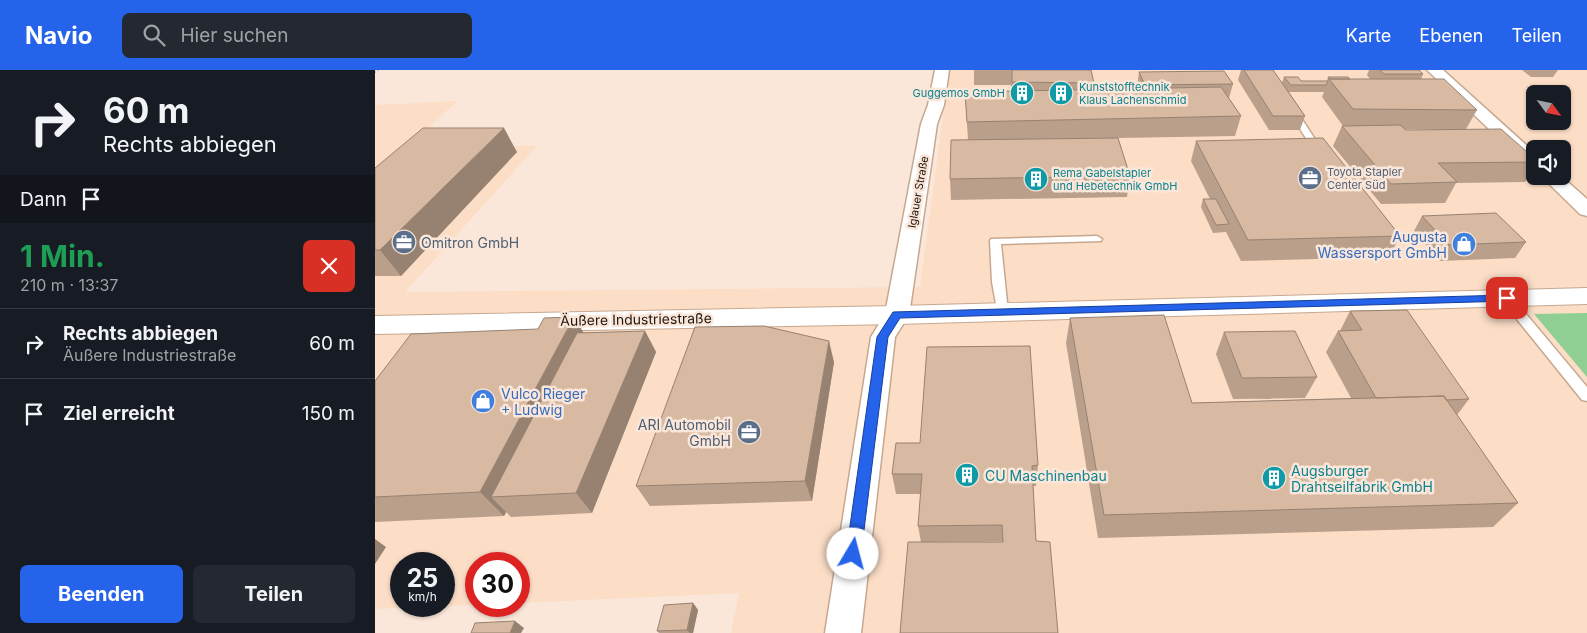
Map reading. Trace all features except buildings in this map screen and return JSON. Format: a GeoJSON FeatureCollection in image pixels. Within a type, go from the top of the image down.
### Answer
{"type":"FeatureCollection","features":[{"type":"Feature","properties":{"kind":"street","name":"Iglauer Straße"},"geometry":{"type":"LineString","coordinates":[[897,315],[929,124],[936,105],[942,70]]}},
{"type":"Feature","properties":{"kind":"street"},"geometry":{"type":"LineString","coordinates":[[1434,70],[1526,155]]}},
{"type":"Feature","properties":{"kind":"street"},"geometry":{"type":"LineString","coordinates":[[1560,185],[1587,210]]}},
{"type":"Feature","properties":{"kind":"street","name":"Äußere Industriestraße"},"geometry":{"type":"LineString","coordinates":[[375,325],[897,315],[1587,296]]}},
{"type":"Feature","properties":{"kind":"street"},"geometry":{"type":"LineString","coordinates":[[843,633],[883,337],[897,315]]}},
{"type":"Feature","properties":{"kind":"lane"},"geometry":{"type":"LineString","coordinates":[[1285,102],[1316,147]]}},
{"type":"Feature","properties":{"kind":"lane"},"geometry":{"type":"LineString","coordinates":[[1002,312],[995,241],[1097,240]]}},
{"type":"Feature","properties":{"kind":"lane"},"geometry":{"type":"LineString","coordinates":[[1507,298],[1587,396]]}},
{"type":"Feature","properties":{"kind":"shaded area"},"geometry":{"type":"Polygon","coordinates":[[[949,70],[1587,70],[1587,633],[731,633],[739,593],[530,602],[530,552],[465,552],[465,605],[455,606],[455,552],[390,552],[390,608],[375,609],[375,105],[457,101],[409,146],[537,146],[405,292],[920,287],[949,70]]]}},
{"type":"Feature","properties":{"kind":"green space"},"geometry":{"type":"Polygon","coordinates":[[[1587,313],[1587,377],[1534,314],[1587,313]]]}},
{"type":"Feature","properties":{"kind":"place","name":"Guggemos GmbH"},"geometry":{"type":"Point","coordinates":[1022,93]}},
{"type":"Feature","properties":{"kind":"place","name":"Kunststofftechnik Klaus Lachenschmid"},"geometry":{"type":"Point","coordinates":[1061,93]}},
{"type":"Feature","properties":{"kind":"place","name":"Toyota Stapler Center Süd"},"geometry":{"type":"Point","coordinates":[1310,178]}},
{"type":"Feature","properties":{"kind":"place","name":"Rema Gabelstapler und Hebetechnik GmbH"},"geometry":{"type":"Point","coordinates":[1036,179]}},
{"type":"Feature","properties":{"kind":"place","name":"Omitron GmbH"},"geometry":{"type":"Point","coordinates":[404,242]}},
{"type":"Feature","properties":{"kind":"place","name":"Augusta Wassersport GmbH"},"geometry":{"type":"Point","coordinates":[1464,244]}},
{"type":"Feature","properties":{"kind":"place","name":"Vulco Rieger + Ludwig"},"geometry":{"type":"Point","coordinates":[483,401]}},
{"type":"Feature","properties":{"kind":"place","name":"ARI Automobil GmbH"},"geometry":{"type":"Point","coordinates":[749,432]}},
{"type":"Feature","properties":{"kind":"place","name":"CU Maschinenbau"},"geometry":{"type":"Point","coordinates":[967,475]}},
{"type":"Feature","properties":{"kind":"place","name":"Augsburger Drahtseilfabrik GmbH"},"geometry":{"type":"Point","coordinates":[1274,478]}},
{"type":"Feature","properties":{"kind":"route"},"geometry":{"type":"LineString","coordinates":[[853,554],[883,337],[897,315],[1507,298]]}}]}
